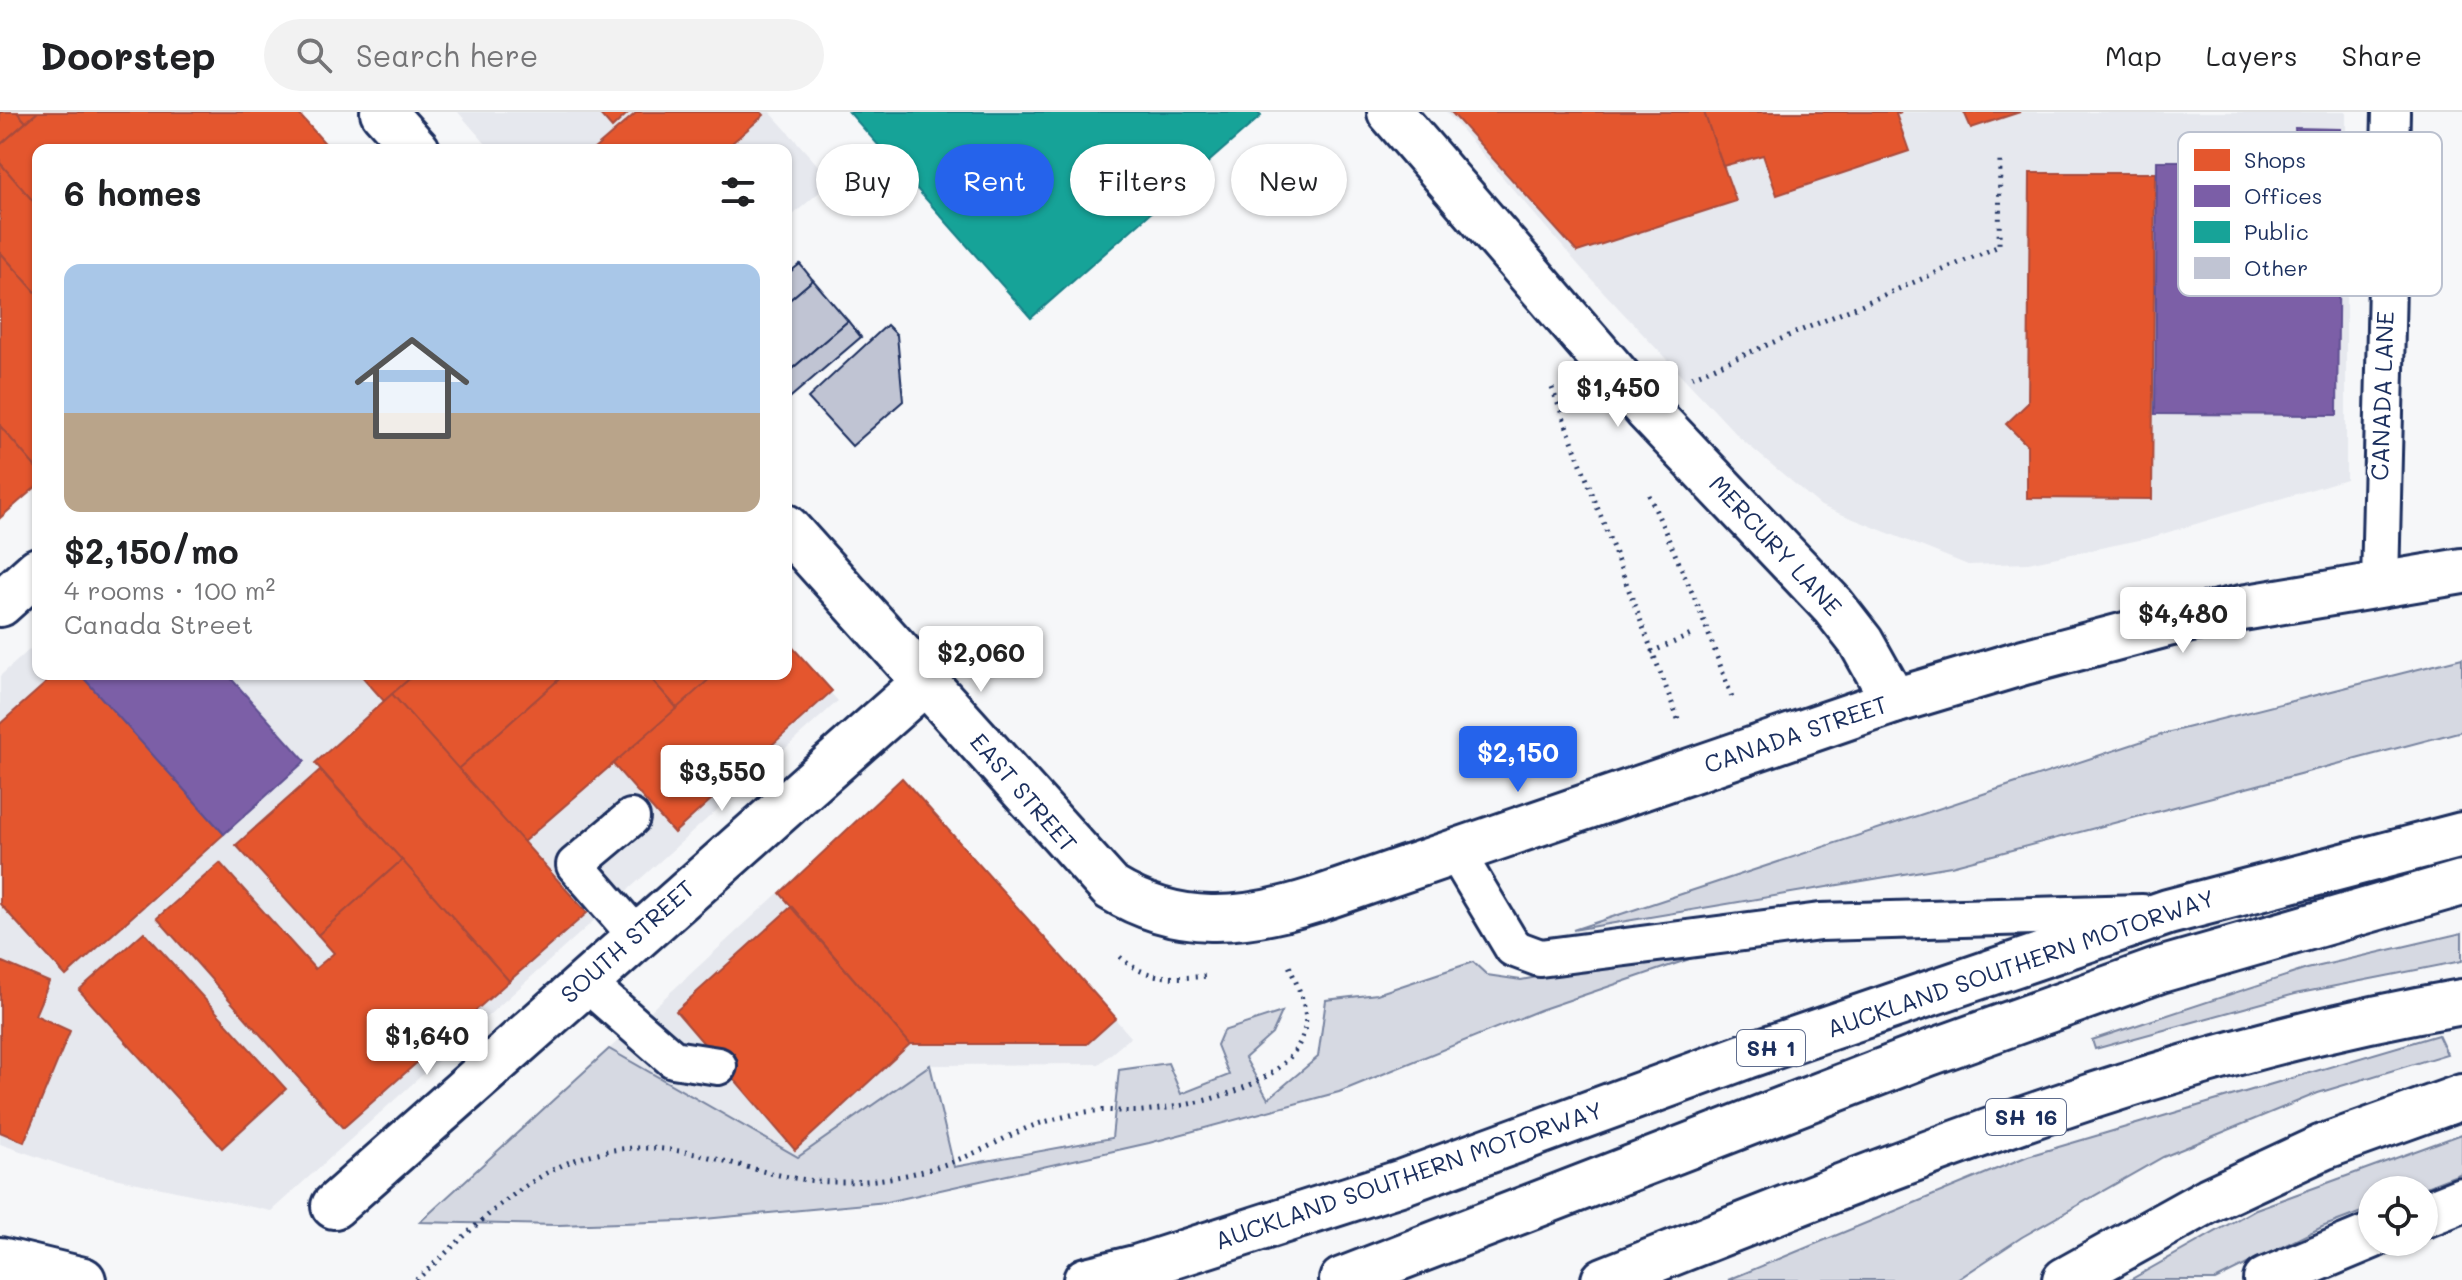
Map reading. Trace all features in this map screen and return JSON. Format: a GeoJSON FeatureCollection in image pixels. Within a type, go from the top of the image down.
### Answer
{"type":"FeatureCollection","features":[{"type":"Feature","properties":{"kind":"main road"},"geometry":{"type":"LineString","coordinates":[[383,112],[412,144]]}},
{"type":"Feature","properties":{"kind":"main road","name":"MERCURY LANE"},"geometry":{"type":"LineString","coordinates":[[1390,112],[1635,397],[1833,606],[1861,642],[1894,701]]}},
{"type":"Feature","properties":{"kind":"main road","name":"EAST STREET"},"geometry":{"type":"LineString","coordinates":[[792,534],[1080,857],[1111,888],[1140,906]]}},
{"type":"Feature","properties":{"kind":"main road","name":"CANADA STREET"},"geometry":{"type":"LineString","coordinates":[[1140,906],[1177,915],[1219,919],[1269,914],[1894,701],[2167,624],[2462,571]]}},
{"type":"Feature","properties":{"kind":"main road"},"geometry":{"type":"LineString","coordinates":[[0,604],[32,575]]}},
{"type":"Feature","properties":{"kind":"main road","name":"SOUTH STREET"},"geometry":{"type":"LineString","coordinates":[[334,1206],[584,981],[925,682]]}},
{"type":"Feature","properties":{"kind":"main road","name":"AUCKLAND SOUTHERN MOTORWAY"},"geometry":{"type":"LineString","coordinates":[[1086,1280],[1139,1267],[1403,1182],[1746,1056],[2168,912],[2462,835]]}},
{"type":"Feature","properties":{"kind":"main road"},"geometry":{"type":"LineString","coordinates":[[1342,1280],[1886,1070],[2160,970],[2462,883]]}},
{"type":"Feature","properties":{"kind":"main road","name":"SH 16"},"geometry":{"type":"LineString","coordinates":[[1604,1280],[1970,1136],[2122,1086],[2305,1032],[2462,1002]]}},
{"type":"Feature","properties":{"kind":"main road"},"geometry":{"type":"LineString","coordinates":[[2065,1280],[2209,1200],[2323,1147],[2462,1097]]}},
{"type":"Feature","properties":{"kind":"main road"},"geometry":{"type":"LineString","coordinates":[[2438,1209],[2462,1200]]}},
{"type":"Feature","properties":{"kind":"main road"},"geometry":{"type":"LineString","coordinates":[[2266,1280],[2358,1242]]}},
{"type":"Feature","properties":{"kind":"main road"},"geometry":{"type":"LineString","coordinates":[[0,1260],[83,1280]]}},
{"type":"Feature","properties":{"kind":"lane","name":"CANADA LANE"},"geometry":{"type":"LineString","coordinates":[[2391,112],[2391,132]]}},
{"type":"Feature","properties":{"kind":"lane","name":"CANADA LANE"},"geometry":{"type":"LineString","coordinates":[[2380,584],[2387,296]]}},
{"type":"Feature","properties":{"kind":"lane"},"geometry":{"type":"LineString","coordinates":[[631,818],[575,865],[636,935]]}},
{"type":"Feature","properties":{"kind":"lane"},"geometry":{"type":"LineString","coordinates":[[1455,851],[1513,948],[1540,958],[1820,922],[2168,912]]}},
{"type":"Feature","properties":{"kind":"lane"},"geometry":{"type":"LineString","coordinates":[[584,981],[673,1059],[718,1066]]}},
{"type":"Feature","properties":{"kind":"path"},"geometry":{"type":"LineString","coordinates":[[1683,384],[1999,246],[2000,158]]}},
{"type":"Feature","properties":{"kind":"path"},"geometry":{"type":"LineString","coordinates":[[1551,386],[1679,724]]}},
{"type":"Feature","properties":{"kind":"path"},"geometry":{"type":"LineString","coordinates":[[1651,652],[1691,635]]}},
{"type":"Feature","properties":{"kind":"path"},"geometry":{"type":"LineString","coordinates":[[416,1280],[534,1181],[595,1153],[660,1147],[695,1151],[783,1177],[812,1181],[871,1181],[927,1170],[1044,1122],[1094,1111],[1140,1111],[1191,1105],[1232,1093],[1262,1078],[1295,1052],[1305,1026],[1301,997],[1287,958]]}},
{"type":"Feature","properties":{"kind":"shaded area"},"geometry":{"type":"Polygon","coordinates":[[[458,112],[770,112],[816,163],[816,195],[792,216],[792,144],[486,144],[458,112]]]}},
{"type":"Feature","properties":{"kind":"shaded area"},"geometry":{"type":"Polygon","coordinates":[[[1446,112],[2346,112],[2346,132],[2178,132],[2178,296],[2346,296],[2346,479],[2149,538],[2028,563],[1968,565],[1821,506],[1740,438],[1582,269],[1446,112]]]}},
{"type":"Feature","properties":{"kind":"shaded area"},"geometry":{"type":"Polygon","coordinates":[[[32,647],[32,680],[792,680],[792,650],[838,701],[271,1211],[76,1170],[0,1144],[0,676],[32,647]]]}},
{"type":"Feature","properties":{"kind":"shaded area"},"geometry":{"type":"Polygon","coordinates":[[[2462,658],[2462,731],[1951,866],[1573,930],[2170,732],[2462,658]]]}},
{"type":"Feature","properties":{"kind":"shaded area"},"geometry":{"type":"Polygon","coordinates":[[[903,778],[1131,1037],[1099,1064],[930,1065],[798,1157],[609,1049],[903,778]]]}},
{"type":"Feature","properties":{"kind":"shaded area"},"geometry":{"type":"Polygon","coordinates":[[[2462,933],[2462,961],[2295,994],[2095,1049],[2092,1040],[2307,969],[2462,933]]]}},
{"type":"Feature","properties":{"kind":"shaded area"},"geometry":{"type":"Polygon","coordinates":[[[1751,938],[1540,1010],[1339,1092],[1149,1143],[887,1202],[683,1221],[558,1225],[420,1222],[609,1049],[798,1157],[930,1065],[954,1167],[1112,1138],[1119,1070],[1168,1063],[1181,1094],[1229,1075],[1217,1045],[1223,1031],[1282,1012],[1272,1034],[1245,1058],[1268,1099],[1318,1057],[1326,1000],[1377,994],[1473,962],[1487,975],[1521,980],[1751,938]]]}},
{"type":"Feature","properties":{"kind":"shaded area"},"geometry":{"type":"Polygon","coordinates":[[[2438,1035],[2447,1054],[2318,1093],[2163,1157],[2022,1237],[1957,1280],[1728,1280],[2028,1156],[2438,1035]]]}},
{"type":"Feature","properties":{"kind":"shaded area"},"geometry":{"type":"Polygon","coordinates":[[[2462,1134],[2462,1173],[2438,1182],[2438,1176],[2358,1176],[2358,1213],[2322,1227],[2215,1280],[2130,1280],[2256,1209],[2462,1134]]]}},
{"type":"Feature","properties":{"kind":"building: Shops"},"geometry":{"type":"Polygon","coordinates":[[[0,112],[17,112],[26,122],[0,145],[0,112]]]}},
{"type":"Feature","properties":{"kind":"building: Shops"},"geometry":{"type":"Polygon","coordinates":[[[17,112],[38,112],[26,122],[17,112]]]}},
{"type":"Feature","properties":{"kind":"building: Shops"},"geometry":{"type":"Polygon","coordinates":[[[38,112],[297,112],[326,144],[32,144],[32,200],[0,163],[0,145],[38,112]]]}},
{"type":"Feature","properties":{"kind":"building: Shops"},"geometry":{"type":"Polygon","coordinates":[[[598,112],[629,112],[612,128],[598,112]]]}},
{"type":"Feature","properties":{"kind":"building: Shops"},"geometry":{"type":"Polygon","coordinates":[[[637,112],[761,112],[764,115],[731,144],[600,144],[637,112]]]}},
{"type":"Feature","properties":{"kind":"building: Shops"},"geometry":{"type":"Polygon","coordinates":[[[1451,112],[1704,112],[1736,201],[1577,252],[1451,112]]]}},
{"type":"Feature","properties":{"kind":"building: Shops"},"geometry":{"type":"Polygon","coordinates":[[[1704,112],[1901,112],[1896,114],[1909,151],[1777,195],[1763,155],[1723,166],[1704,112]]]}},
{"type":"Feature","properties":{"kind":"building: Shops"},"geometry":{"type":"Polygon","coordinates":[[[1964,112],[2020,112],[1971,128],[1964,112]]]}},
{"type":"Feature","properties":{"kind":"building: Shops"},"geometry":{"type":"Polygon","coordinates":[[[0,163],[32,200],[32,288],[0,252],[0,163]]]}},
{"type":"Feature","properties":{"kind":"building: Shops"},"geometry":{"type":"Polygon","coordinates":[[[2030,173],[2155,173],[2152,499],[2027,498],[2027,445],[2006,424],[2028,403],[2030,173]]]}},
{"type":"Feature","properties":{"kind":"building: Shops"},"geometry":{"type":"Polygon","coordinates":[[[0,252],[32,288],[32,463],[0,426],[0,252]]]}},
{"type":"Feature","properties":{"kind":"building: Shops"},"geometry":{"type":"Polygon","coordinates":[[[0,426],[32,463],[32,490],[0,518],[0,426]]]}},
{"type":"Feature","properties":{"kind":"building: Shops"},"geometry":{"type":"Polygon","coordinates":[[[792,647],[832,691],[674,833],[612,763],[708,680],[792,680],[792,647]]]}},
{"type":"Feature","properties":{"kind":"building: Shops"},"geometry":{"type":"Polygon","coordinates":[[[49,680],[85,680],[224,834],[66,976],[0,904],[0,724],[49,680]]]}},
{"type":"Feature","properties":{"kind":"building: Shops"},"geometry":{"type":"Polygon","coordinates":[[[365,680],[408,680],[384,701],[365,680]]]}},
{"type":"Feature","properties":{"kind":"building: Shops"},"geometry":{"type":"Polygon","coordinates":[[[408,680],[558,680],[458,769],[392,694],[408,680]]]}},
{"type":"Feature","properties":{"kind":"building: Shops"},"geometry":{"type":"Polygon","coordinates":[[[558,680],[652,680],[677,708],[523,842],[458,769],[558,680]]]}},
{"type":"Feature","properties":{"kind":"building: Shops"},"geometry":{"type":"Polygon","coordinates":[[[652,680],[708,680],[677,708],[652,680]]]}},
{"type":"Feature","properties":{"kind":"building: Shops"},"geometry":{"type":"Polygon","coordinates":[[[392,694],[587,913],[509,981],[315,763],[392,694]]]}},
{"type":"Feature","properties":{"kind":"building: Shops"},"geometry":{"type":"Polygon","coordinates":[[[320,770],[402,860],[318,935],[236,845],[320,770]]]}},
{"type":"Feature","properties":{"kind":"building: Shops"},"geometry":{"type":"Polygon","coordinates":[[[902,778],[1116,1018],[1087,1044],[910,1044],[780,893],[902,778]]]}},
{"type":"Feature","properties":{"kind":"building: Shops"},"geometry":{"type":"Polygon","coordinates":[[[402,860],[509,981],[343,1128],[157,918],[220,863],[315,969],[334,953],[318,935],[402,860]]]}},
{"type":"Feature","properties":{"kind":"building: Shops"},"geometry":{"type":"Polygon","coordinates":[[[791,907],[910,1044],[795,1150],[676,1011],[791,907]]]}},
{"type":"Feature","properties":{"kind":"building: Shops"},"geometry":{"type":"Polygon","coordinates":[[[144,932],[286,1089],[222,1148],[79,990],[144,932]]]}},
{"type":"Feature","properties":{"kind":"building: Shops"},"geometry":{"type":"Polygon","coordinates":[[[0,961],[49,982],[35,1015],[70,1031],[24,1142],[0,1132],[0,961]]]}},
{"type":"Feature","properties":{"kind":"building: Offices"},"geometry":{"type":"Polygon","coordinates":[[[2295,128],[2340,129],[2340,132],[2295,132],[2295,128]]]}},
{"type":"Feature","properties":{"kind":"building: Offices"},"geometry":{"type":"Polygon","coordinates":[[[2157,161],[2178,161],[2178,296],[2338,296],[2337,415],[2155,414],[2157,161]]]}},
{"type":"Feature","properties":{"kind":"building: Offices"},"geometry":{"type":"Polygon","coordinates":[[[85,680],[232,680],[305,761],[224,834],[85,680]]]}},
{"type":"Feature","properties":{"kind":"building: Public"},"geometry":{"type":"Polygon","coordinates":[[[849,112],[1257,112],[1261,116],[1215,156],[1215,144],[1070,144],[1070,216],[1147,216],[1031,318],[941,216],[1054,216],[1054,144],[935,144],[935,209],[919,191],[919,144],[877,144],[849,112]]]}},
{"type":"Feature","properties":{"kind":"building: Other"},"geometry":{"type":"Polygon","coordinates":[[[800,264],[813,280],[792,298],[792,270],[800,264]]]}},
{"type":"Feature","properties":{"kind":"building: Other"},"geometry":{"type":"Polygon","coordinates":[[[813,280],[848,321],[792,369],[792,298],[813,280]]]}},
{"type":"Feature","properties":{"kind":"building: Other"},"geometry":{"type":"Polygon","coordinates":[[[848,321],[861,337],[792,396],[792,369],[848,321]]]}},
{"type":"Feature","properties":{"kind":"building: Other"},"geometry":{"type":"Polygon","coordinates":[[[887,325],[897,335],[903,401],[852,446],[808,398],[887,325]]]}}]}
